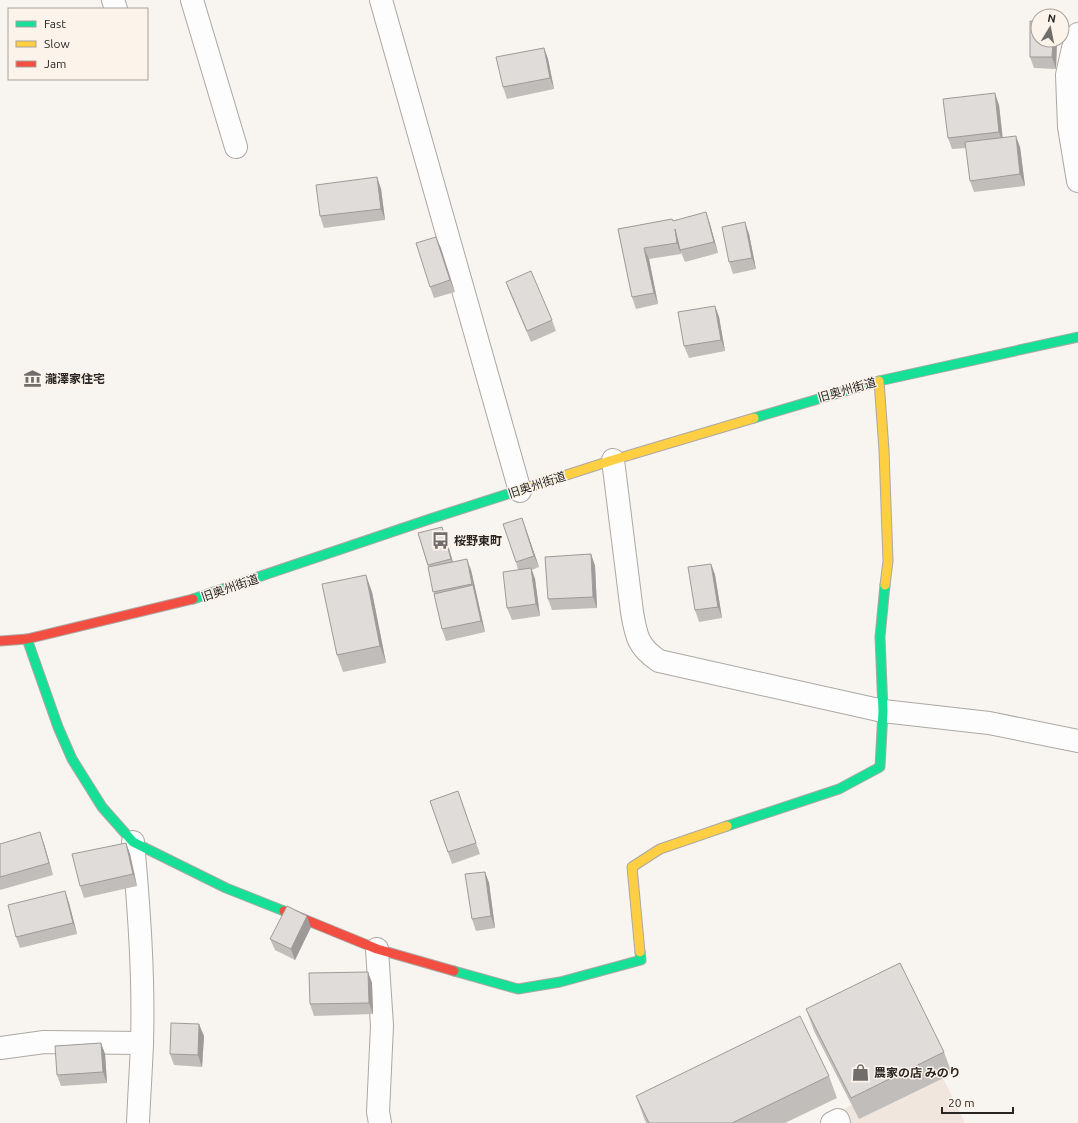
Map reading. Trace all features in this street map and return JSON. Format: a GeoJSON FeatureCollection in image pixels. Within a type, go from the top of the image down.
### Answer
{"type":"FeatureCollection","features":[{"type":"Feature","properties":{"kind":"street"},"geometry":{"type":"LineString","coordinates":[[192,0],[236,147]]}},
{"type":"Feature","properties":{"kind":"street"},"geometry":{"type":"LineString","coordinates":[[381,0],[520,491]]}},
{"type":"Feature","properties":{"kind":"street"},"geometry":{"type":"LineString","coordinates":[[1078,34],[1073,48],[1067,75],[1069,127],[1078,181]]}},
{"type":"Feature","properties":{"kind":"street","name":"旧奥州街道"},"geometry":{"type":"LineString","coordinates":[[0,641],[27,639],[203,597],[433,518],[612,460],[879,380],[1078,337]]}},
{"type":"Feature","properties":{"kind":"street"},"geometry":{"type":"LineString","coordinates":[[27,639],[58,727],[72,759],[102,807],[133,842],[226,888],[377,949],[518,989],[560,982],[641,960],[632,867],[660,849],[839,789],[880,766],[883,711],[880,637],[888,561],[879,380]]}},
{"type":"Feature","properties":{"kind":"street"},"geometry":{"type":"LineString","coordinates":[[612,460],[636,634],[646,653],[659,661],[883,711],[989,723],[1078,741]]}},
{"type":"Feature","properties":{"kind":"street"},"geometry":{"type":"LineString","coordinates":[[133,842],[139,912],[142,985],[142,1043],[138,1123]]}},
{"type":"Feature","properties":{"kind":"street"},"geometry":{"type":"LineString","coordinates":[[377,949],[382,1026],[378,1112],[380,1123]]}},
{"type":"Feature","properties":{"kind":"street"},"geometry":{"type":"LineString","coordinates":[[0,1048],[44,1042],[142,1043]]}},
{"type":"Feature","properties":{"kind":"street"},"geometry":{"type":"LineString","coordinates":[[832,1123],[838,1120],[839,1123]]}},
{"type":"Feature","properties":{"kind":"shaded area"},"geometry":{"type":"Polygon","coordinates":[[[934,1060],[965,1123],[819,1123],[934,1060]]]}},
{"type":"Feature","properties":{"kind":"building"},"geometry":{"type":"Polygon","coordinates":[[[544,48],[550,78],[503,87],[496,57],[544,48]]]}},
{"type":"Feature","properties":{"kind":"building"},"geometry":{"type":"Polygon","coordinates":[[[1030,48],[1053,48],[1052,57],[1030,57],[1030,48]]]}},
{"type":"Feature","properties":{"kind":"building"},"geometry":{"type":"Polygon","coordinates":[[[995,93],[999,132],[948,138],[943,99],[995,93]]]}},
{"type":"Feature","properties":{"kind":"building"},"geometry":{"type":"Polygon","coordinates":[[[1016,136],[1020,174],[970,181],[965,142],[1016,136]]]}},
{"type":"Feature","properties":{"kind":"building"},"geometry":{"type":"Polygon","coordinates":[[[377,177],[381,209],[320,216],[316,185],[377,177]]]}},
{"type":"Feature","properties":{"kind":"building"},"geometry":{"type":"Polygon","coordinates":[[[706,212],[714,242],[680,250],[675,229],[677,243],[644,248],[654,293],[632,297],[618,229],[672,219],[673,221],[706,212]]]}},
{"type":"Feature","properties":{"kind":"building"},"geometry":{"type":"Polygon","coordinates":[[[745,222],[752,258],[729,262],[722,227],[745,222]]]}},
{"type":"Feature","properties":{"kind":"building"},"geometry":{"type":"Polygon","coordinates":[[[436,237],[450,280],[430,287],[416,243],[436,237]]]}},
{"type":"Feature","properties":{"kind":"building"},"geometry":{"type":"Polygon","coordinates":[[[531,271],[552,320],[527,331],[506,282],[531,271]]]}},
{"type":"Feature","properties":{"kind":"building"},"geometry":{"type":"Polygon","coordinates":[[[715,306],[721,340],[684,346],[678,312],[715,306]]]}},
{"type":"Feature","properties":{"kind":"building"},"geometry":{"type":"Polygon","coordinates":[[[522,518],[534,556],[516,562],[503,524],[522,518]]]}},
{"type":"Feature","properties":{"kind":"building"},"geometry":{"type":"Polygon","coordinates":[[[442,527],[451,559],[428,565],[418,533],[442,527]]]}},
{"type":"Feature","properties":{"kind":"building"},"geometry":{"type":"Polygon","coordinates":[[[591,554],[593,597],[548,599],[545,557],[591,554]]]}},
{"type":"Feature","properties":{"kind":"building"},"geometry":{"type":"Polygon","coordinates":[[[467,559],[472,584],[433,592],[428,567],[467,559]]]}},
{"type":"Feature","properties":{"kind":"building"},"geometry":{"type":"Polygon","coordinates":[[[711,564],[718,607],[695,610],[688,567],[711,564]]]}},
{"type":"Feature","properties":{"kind":"building"},"geometry":{"type":"Polygon","coordinates":[[[531,568],[536,604],[507,608],[503,572],[531,568]]]}},
{"type":"Feature","properties":{"kind":"building"},"geometry":{"type":"Polygon","coordinates":[[[366,575],[380,646],[337,655],[322,584],[366,575]]]}},
{"type":"Feature","properties":{"kind":"building"},"geometry":{"type":"Polygon","coordinates":[[[473,585],[481,621],[442,629],[434,594],[473,585]]]}},
{"type":"Feature","properties":{"kind":"building"},"geometry":{"type":"Polygon","coordinates":[[[458,791],[476,843],[448,852],[430,801],[458,791]]]}},
{"type":"Feature","properties":{"kind":"building"},"geometry":{"type":"Polygon","coordinates":[[[40,832],[49,863],[0,877],[0,844],[40,832]]]}},
{"type":"Feature","properties":{"kind":"building"},"geometry":{"type":"Polygon","coordinates":[[[126,843],[133,874],[80,886],[72,854],[126,843]]]}},
{"type":"Feature","properties":{"kind":"building"},"geometry":{"type":"Polygon","coordinates":[[[485,872],[491,916],[472,919],[465,874],[485,872]]]}},
{"type":"Feature","properties":{"kind":"building"},"geometry":{"type":"Polygon","coordinates":[[[65,891],[73,923],[16,937],[8,905],[65,891]]]}},
{"type":"Feature","properties":{"kind":"building"},"geometry":{"type":"Polygon","coordinates":[[[287,906],[307,916],[291,949],[270,939],[287,906]]]}},
{"type":"Feature","properties":{"kind":"building"},"geometry":{"type":"Polygon","coordinates":[[[900,963],[944,1052],[851,1098],[806,1009],[900,963]]]}},
{"type":"Feature","properties":{"kind":"building"},"geometry":{"type":"Polygon","coordinates":[[[368,972],[369,1003],[310,1004],[309,973],[368,972]]]}},
{"type":"Feature","properties":{"kind":"building"},"geometry":{"type":"Polygon","coordinates":[[[800,1016],[829,1076],[732,1123],[649,1123],[636,1096],[800,1016]]]}},
{"type":"Feature","properties":{"kind":"building"},"geometry":{"type":"Polygon","coordinates":[[[171,1023],[199,1024],[198,1055],[170,1054],[171,1023]]]}},
{"type":"Feature","properties":{"kind":"building"},"geometry":{"type":"Polygon","coordinates":[[[101,1043],[103,1072],[57,1075],[55,1046],[101,1043]]]}},
{"type":"Feature","properties":{"kind":"traffic: fast"},"geometry":{"type":"LineString","coordinates":[[754,418],[879,381],[1078,337]]}},
{"type":"Feature","properties":{"kind":"traffic: fast"},"geometry":{"type":"LineString","coordinates":[[193,599],[520,490]]}},
{"type":"Feature","properties":{"kind":"traffic: fast"},"geometry":{"type":"LineString","coordinates":[[727,826],[839,789],[880,767],[883,711],[880,637],[885,585]]}},
{"type":"Feature","properties":{"kind":"traffic: fast"},"geometry":{"type":"LineString","coordinates":[[27,639],[58,727],[72,759],[102,807],[133,842],[226,888],[284,911]]}},
{"type":"Feature","properties":{"kind":"traffic: fast"},"geometry":{"type":"LineString","coordinates":[[454,971],[518,989],[560,982],[641,960],[640,952]]}},
{"type":"Feature","properties":{"kind":"traffic: slow"},"geometry":{"type":"LineString","coordinates":[[879,381],[884,450],[888,561],[885,585]]}},
{"type":"Feature","properties":{"kind":"traffic: slow"},"geometry":{"type":"LineString","coordinates":[[520,490],[613,460],[754,418]]}},
{"type":"Feature","properties":{"kind":"traffic: slow"},"geometry":{"type":"LineString","coordinates":[[640,952],[632,867],[660,849],[727,826]]}},
{"type":"Feature","properties":{"kind":"traffic: jam"},"geometry":{"type":"LineString","coordinates":[[0,641],[27,639],[193,599]]}},
{"type":"Feature","properties":{"kind":"traffic: jam"},"geometry":{"type":"LineString","coordinates":[[284,911],[377,949],[454,971]]}},
{"type":"Feature","properties":{"kind":"place","name":"瀧澤家住宅"},"geometry":{"type":"Point","coordinates":[32,379]}},
{"type":"Feature","properties":{"kind":"place","name":"桜野東町"},"geometry":{"type":"Point","coordinates":[441,541]}},
{"type":"Feature","properties":{"kind":"place","name":"農家の店 みのり"},"geometry":{"type":"Point","coordinates":[861,1073]}}]}
